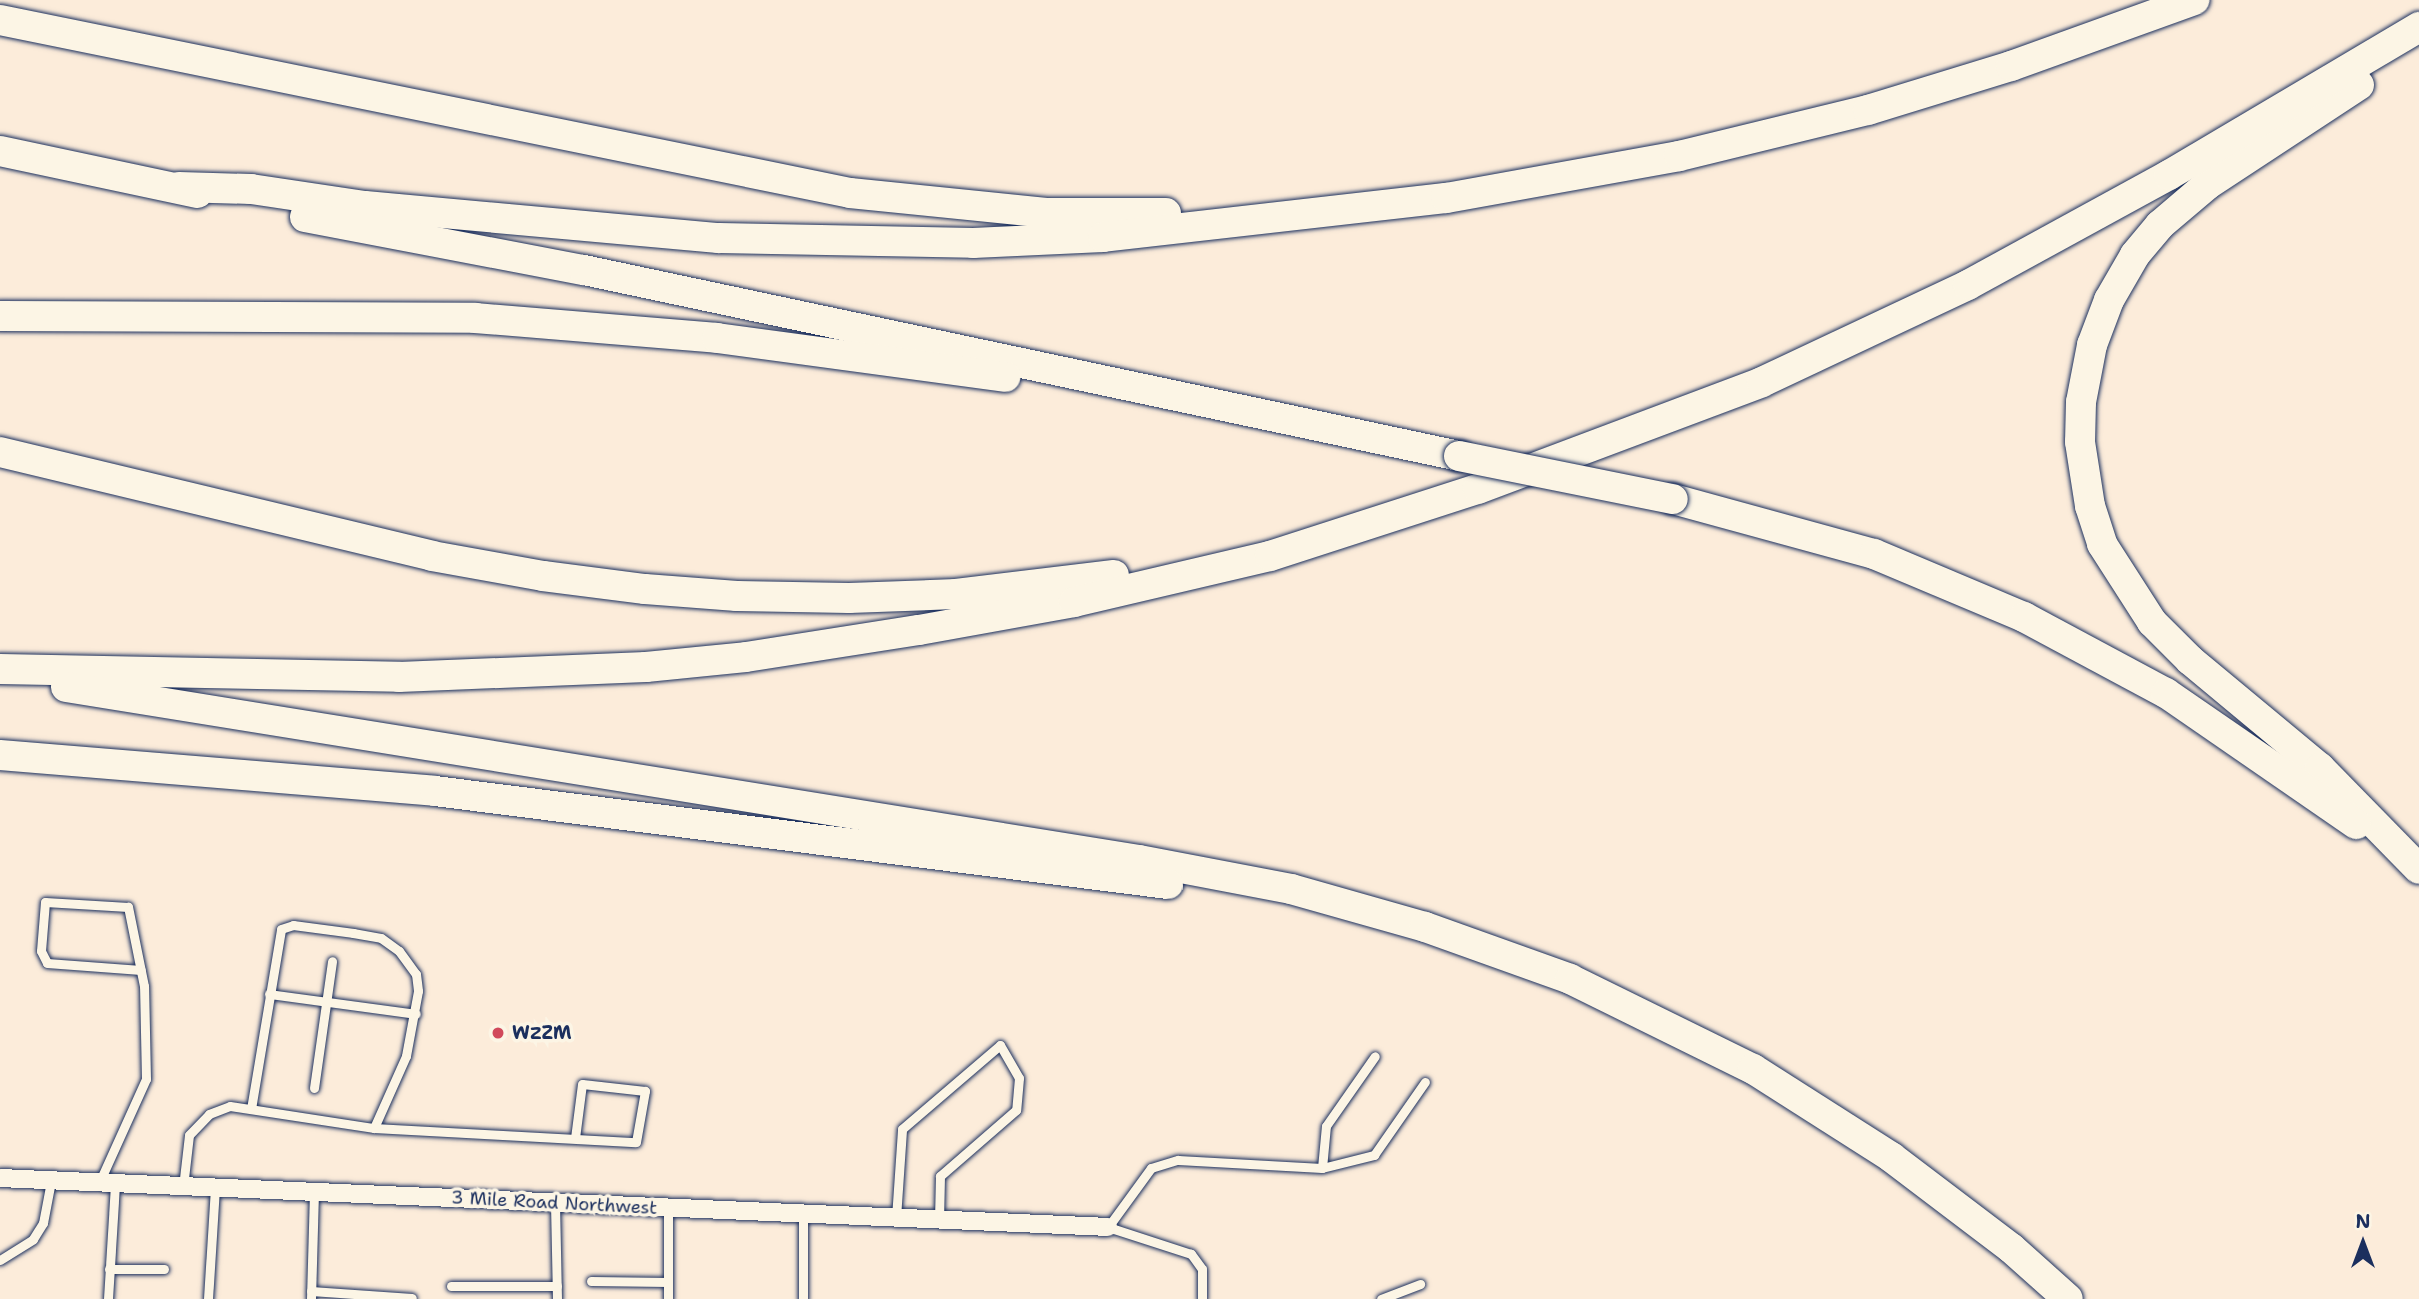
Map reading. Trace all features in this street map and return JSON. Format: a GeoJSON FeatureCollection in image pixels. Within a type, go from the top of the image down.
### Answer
{"type":"FeatureCollection","features":[{"type":"Feature","properties":{"kind":"highway"},"geometry":{"type":"LineString","coordinates":[[179,187],[251,189],[566,226],[821,242],[973,243],[1103,237],[1327,212],[1556,180],[1783,132],[2011,66],[2194,0]]}},
{"type":"Feature","properties":{"kind":"highway"},"geometry":{"type":"LineString","coordinates":[[0,20],[850,193],[1046,213],[1327,212]]}},
{"type":"Feature","properties":{"kind":"highway"},"geometry":{"type":"LineString","coordinates":[[0,669],[400,677],[646,667],[747,657],[932,628],[1074,601],[1270,556],[1478,489],[1762,382],[1968,285],[2169,175],[2419,27]]}},
{"type":"Feature","properties":{"kind":"highway"},"geometry":{"type":"LineString","coordinates":[[2419,43],[2207,185],[2147,240],[2109,300],[2092,345],[2081,402],[2080,442],[2088,497],[2102,544],[2152,622],[2190,660],[2320,768],[2419,869]]}},
{"type":"Feature","properties":{"kind":"highway"},"geometry":{"type":"LineString","coordinates":[[0,152],[179,187],[240,204],[584,270],[1083,379],[1673,499],[1874,554],[2024,617],[2213,722],[2419,869]]}},
{"type":"Feature","properties":{"kind":"highway"},"geometry":{"type":"LineString","coordinates":[[0,316],[475,318],[728,340],[1012,378],[1083,379]]}},
{"type":"Feature","properties":{"kind":"highway"},"geometry":{"type":"LineString","coordinates":[[0,452],[432,556],[543,576],[723,595],[956,594],[1270,556]]}},
{"type":"Feature","properties":{"kind":"highway"},"geometry":{"type":"LineString","coordinates":[[0,676],[1291,889],[1425,927],[1570,979],[1753,1069],[1892,1157],[2011,1248],[2068,1299]]}},
{"type":"Feature","properties":{"kind":"highway"},"geometry":{"type":"LineString","coordinates":[[0,754],[435,791],[1154,883],[1291,889]]}},
{"type":"Feature","properties":{"kind":"street","name":"3 Mile Road Northwest"},"geometry":{"type":"LineString","coordinates":[[0,1178],[1108,1227]]}},
{"type":"Feature","properties":{"kind":"lane"},"geometry":{"type":"LineString","coordinates":[[108,1299],[107,1184],[146,1079],[141,970],[128,907],[45,902],[41,951],[47,963],[141,970]]}},
{"type":"Feature","properties":{"kind":"lane"},"geometry":{"type":"LineString","coordinates":[[251,1109],[281,929],[293,925],[353,933],[381,938],[408,961],[416,974],[416,1014],[400,1075],[374,1128]]}},
{"type":"Feature","properties":{"kind":"lane"},"geometry":{"type":"LineString","coordinates":[[314,1088],[331,961]]}},
{"type":"Feature","properties":{"kind":"lane"},"geometry":{"type":"LineString","coordinates":[[269,994],[416,1014]]}},
{"type":"Feature","properties":{"kind":"lane"},"geometry":{"type":"LineString","coordinates":[[896,1218],[902,1129],[1000,1045],[1019,1078],[1016,1110],[940,1177],[939,1220]]}},
{"type":"Feature","properties":{"kind":"lane"},"geometry":{"type":"LineString","coordinates":[[1322,1168],[1326,1126],[1375,1056]]}},
{"type":"Feature","properties":{"kind":"lane"},"geometry":{"type":"LineString","coordinates":[[1202,1299],[1202,1269],[1191,1254],[1108,1227],[1151,1168],[1178,1160],[1322,1168],[1374,1156],[1425,1082]]}},
{"type":"Feature","properties":{"kind":"lane"},"geometry":{"type":"LineString","coordinates":[[183,1187],[185,1144],[199,1121],[230,1106],[374,1128],[636,1142],[645,1091],[582,1084],[575,1138]]}},
{"type":"Feature","properties":{"kind":"lane"},"geometry":{"type":"LineString","coordinates":[[0,1260],[33,1239],[43,1223],[51,1181]]}},
{"type":"Feature","properties":{"kind":"lane"},"geometry":{"type":"LineString","coordinates":[[208,1299],[215,1188]]}},
{"type":"Feature","properties":{"kind":"lane"},"geometry":{"type":"LineString","coordinates":[[314,1192],[311,1295],[412,1298]]}},
{"type":"Feature","properties":{"kind":"lane"},"geometry":{"type":"LineString","coordinates":[[555,1203],[557,1299]]}},
{"type":"Feature","properties":{"kind":"lane"},"geometry":{"type":"LineString","coordinates":[[668,1208],[668,1299]]}},
{"type":"Feature","properties":{"kind":"lane"},"geometry":{"type":"LineString","coordinates":[[803,1214],[803,1299]]}},
{"type":"Feature","properties":{"kind":"lane"},"geometry":{"type":"LineString","coordinates":[[109,1269],[164,1269]]}},
{"type":"Feature","properties":{"kind":"lane"},"geometry":{"type":"LineString","coordinates":[[591,1281],[668,1282]]}},
{"type":"Feature","properties":{"kind":"lane"},"geometry":{"type":"LineString","coordinates":[[1381,1299],[1420,1284]]}},
{"type":"Feature","properties":{"kind":"lane"},"geometry":{"type":"LineString","coordinates":[[452,1286],[557,1286]]}},
{"type":"Feature","properties":{"kind":"place","name":"WZZM"},"geometry":{"type":"Point","coordinates":[498,1033]}}]}
